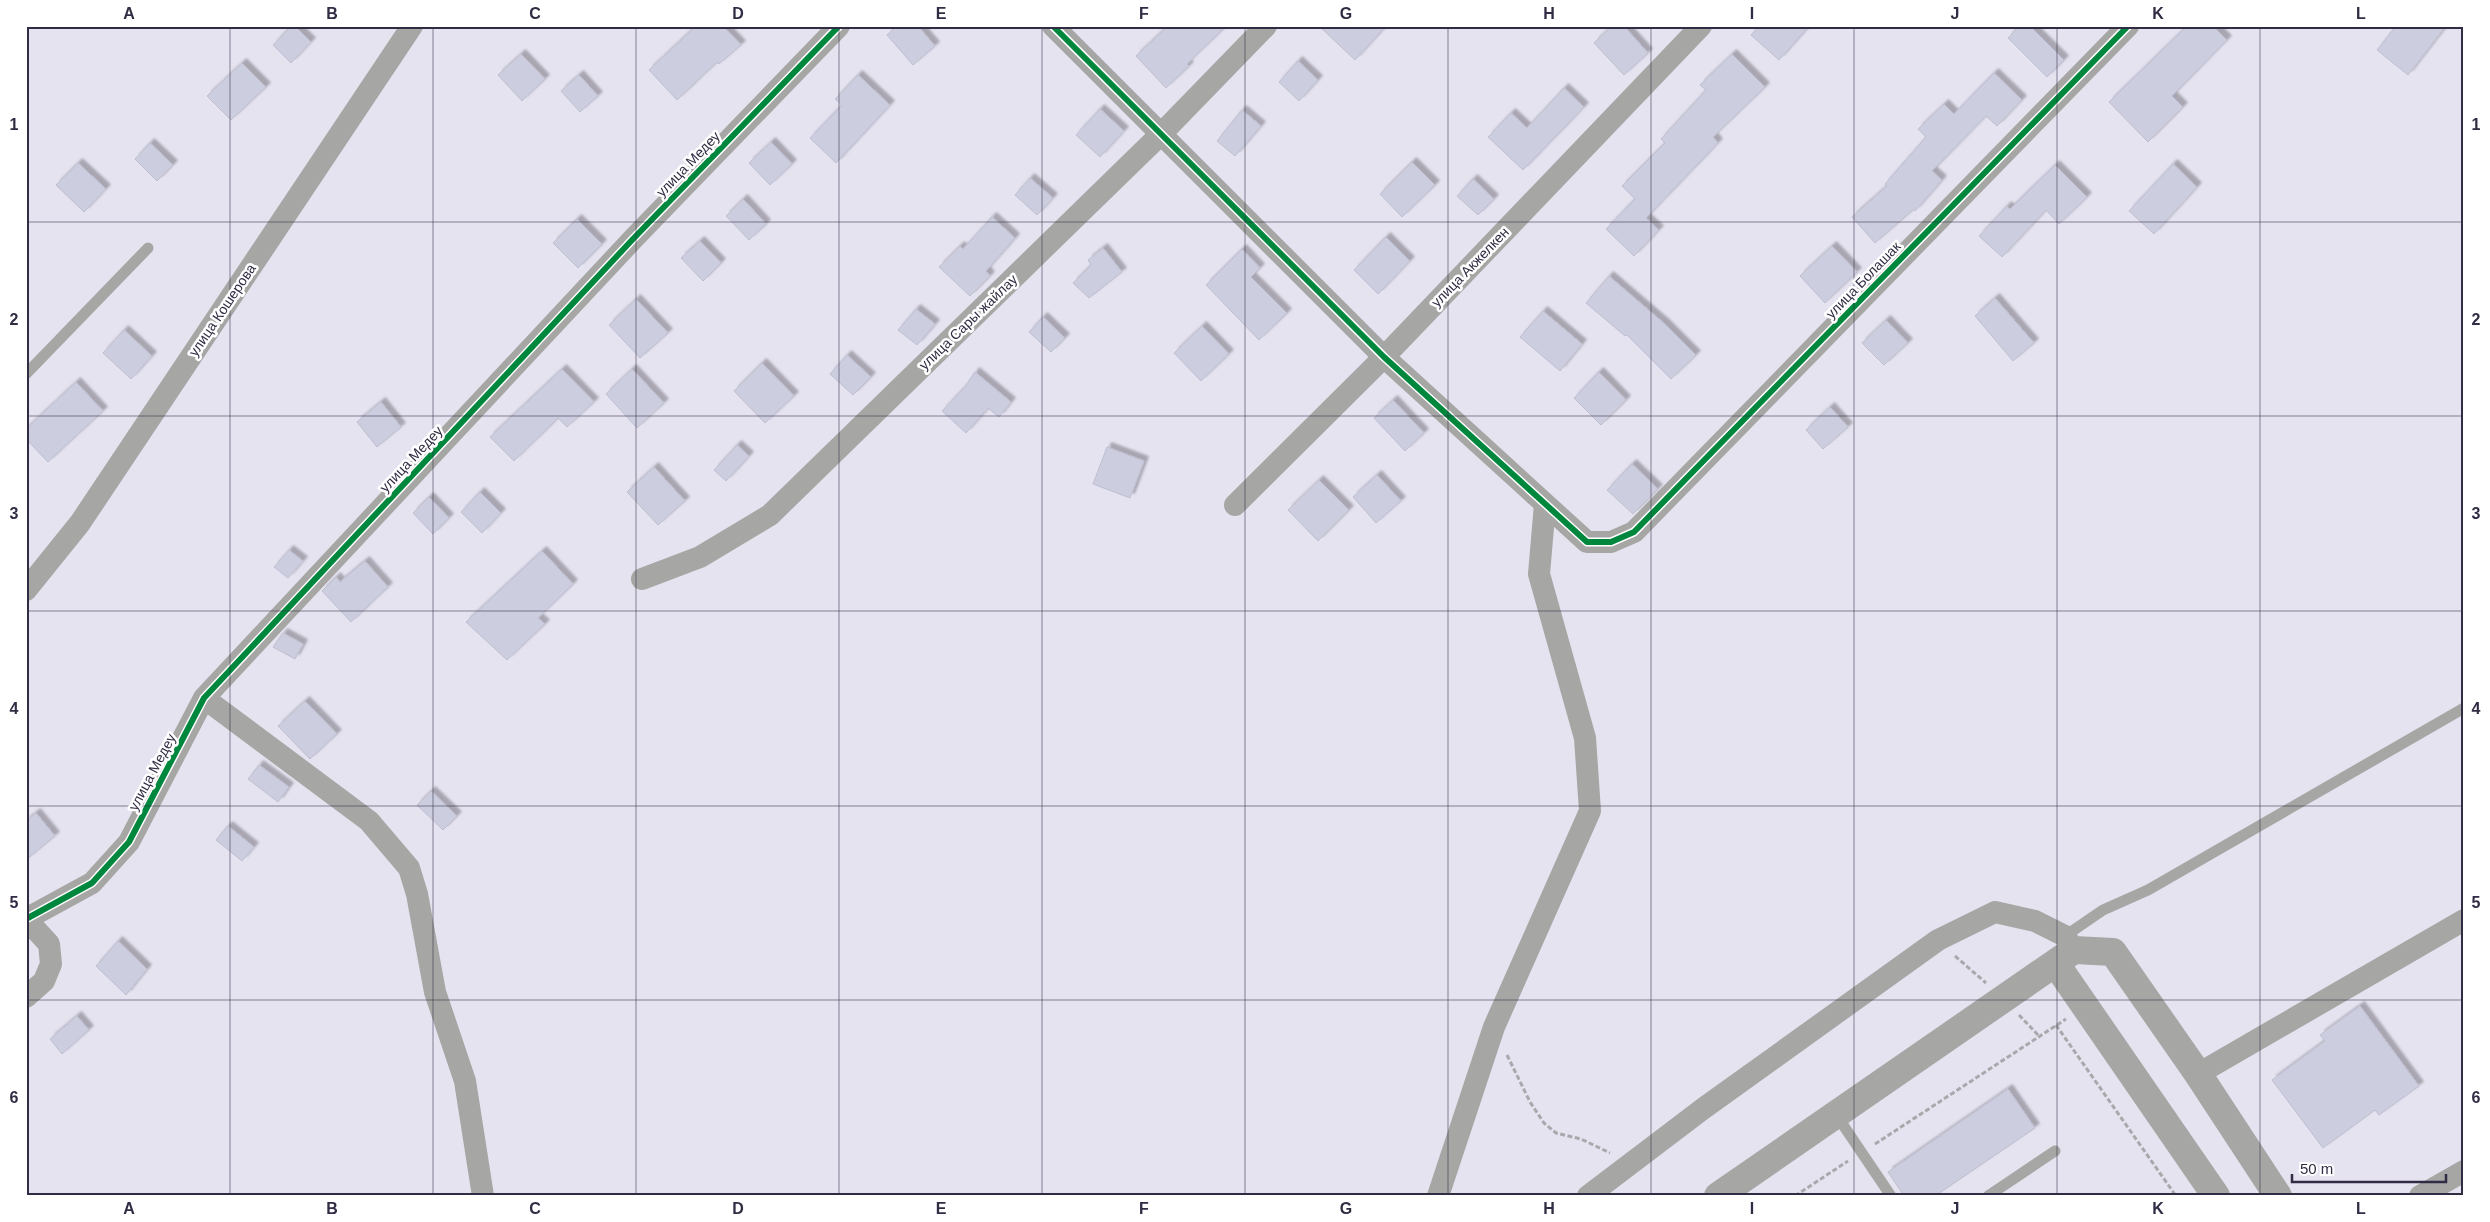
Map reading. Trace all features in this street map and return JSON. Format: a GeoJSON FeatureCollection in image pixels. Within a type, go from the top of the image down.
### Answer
{"type":"FeatureCollection","features":[{"type":"Feature","properties":{"kind":"street","name":"улица Кошерова"},"geometry":{"type":"LineString","coordinates":[[26,590],[80,523],[412,26]]}},
{"type":"Feature","properties":{"kind":"street","name":"улица Медеу"},"geometry":{"type":"LineString","coordinates":[[26,919],[92,883],[129,842],[204,698],[626,246],[839,26]]}},
{"type":"Feature","properties":{"kind":"street"},"geometry":{"type":"LineString","coordinates":[[1053,26],[1384,357],[1545,504],[1539,574],[1585,738],[1590,810],[1494,1027],[1438,1196]]}},
{"type":"Feature","properties":{"kind":"street","name":"улица Сары жайлау"},"geometry":{"type":"LineString","coordinates":[[642,579],[700,557],[770,515],[1162,133],[1266,26]]}},
{"type":"Feature","properties":{"kind":"street","name":"улица Акжелкен"},"geometry":{"type":"LineString","coordinates":[[1235,505],[1384,357],[1701,26]]}},
{"type":"Feature","properties":{"kind":"street","name":"улица Болашак"},"geometry":{"type":"LineString","coordinates":[[1545,504],[1587,542],[1611,542],[1634,532],[2128,26]]}},
{"type":"Feature","properties":{"kind":"street"},"geometry":{"type":"LineString","coordinates":[[204,698],[369,821],[409,868],[417,894],[435,992],[465,1081],[483,1196]]}},
{"type":"Feature","properties":{"kind":"street"},"geometry":{"type":"LineString","coordinates":[[1588,1196],[1712,1102],[1938,940],[1995,912],[2035,921],[2065,950],[2086,1006],[2216,1196]]}},
{"type":"Feature","properties":{"kind":"street"},"geometry":{"type":"LineString","coordinates":[[26,919],[49,944],[51,964],[44,982],[26,997]]}},
{"type":"Feature","properties":{"kind":"street"},"geometry":{"type":"LineString","coordinates":[[2198,1074],[2464,920]]}},
{"type":"Feature","properties":{"kind":"street"},"geometry":{"type":"LineString","coordinates":[[1718,1196],[1837,1116],[2004,998],[2065,950],[2112,952],[2198,1074],[2278,1196]]}},
{"type":"Feature","properties":{"kind":"street"},"geometry":{"type":"LineString","coordinates":[[2420,1196],[2464,1171]]}},
{"type":"Feature","properties":{"kind":"lane"},"geometry":{"type":"LineString","coordinates":[[26,374],[148,248]]}},
{"type":"Feature","properties":{"kind":"lane"},"geometry":{"type":"LineString","coordinates":[[2065,950],[2103,910],[2148,890],[2464,708]]}},
{"type":"Feature","properties":{"kind":"lane"},"geometry":{"type":"LineString","coordinates":[[1837,1116],[1891,1196]]}},
{"type":"Feature","properties":{"kind":"lane"},"geometry":{"type":"LineString","coordinates":[[1988,1196],[2056,1151]]}},
{"type":"Feature","properties":{"kind":"path"},"geometry":{"type":"LineString","coordinates":[[1795,1196],[2086,1006]]}},
{"type":"Feature","properties":{"kind":"path"},"geometry":{"type":"LineString","coordinates":[[2056,1025],[2176,1196]]}},
{"type":"Feature","properties":{"kind":"path"},"geometry":{"type":"LineString","coordinates":[[1494,1027],[1530,1102],[1544,1123],[1556,1133],[1580,1139],[1598,1147],[1628,1167]]}},
{"type":"Feature","properties":{"kind":"building"},"geometry":{"type":"Polygon","coordinates":[[[291,26],[295,26],[311,42],[291,63],[273,45],[291,26]]]}},
{"type":"Feature","properties":{"kind":"building"},"geometry":{"type":"Polygon","coordinates":[[[696,26],[723,26],[741,45],[719,64],[717,62],[677,100],[649,70],[696,26]]]}},
{"type":"Feature","properties":{"kind":"building"},"geometry":{"type":"Polygon","coordinates":[[[897,26],[918,26],[935,46],[913,65],[887,35],[897,26]]]}},
{"type":"Feature","properties":{"kind":"building"},"geometry":{"type":"Polygon","coordinates":[[[1168,26],[1226,26],[1187,64],[1189,66],[1166,88],[1136,56],[1168,26]]]}},
{"type":"Feature","properties":{"kind":"building"},"geometry":{"type":"Polygon","coordinates":[[[1319,26],[1386,26],[1355,60],[1319,26]]]}},
{"type":"Feature","properties":{"kind":"building"},"geometry":{"type":"Polygon","coordinates":[[[1612,26],[1624,26],[1648,53],[1624,75],[1594,43],[1612,26]]]}},
{"type":"Feature","properties":{"kind":"building"},"geometry":{"type":"Polygon","coordinates":[[[1759,26],[1809,26],[1779,60],[1751,35],[1759,26]]]}},
{"type":"Feature","properties":{"kind":"building"},"geometry":{"type":"Polygon","coordinates":[[[2019,26],[2030,26],[2064,60],[2047,77],[2008,38],[2019,26]]]}},
{"type":"Feature","properties":{"kind":"building"},"geometry":{"type":"Polygon","coordinates":[[[2187,26],[2213,26],[2227,40],[2172,96],[2183,107],[2148,142],[2109,102],[2187,26]]]}},
{"type":"Feature","properties":{"kind":"building"},"geometry":{"type":"Polygon","coordinates":[[[2396,26],[2446,26],[2408,75],[2377,50],[2396,26]]]}},
{"type":"Feature","properties":{"kind":"building"},"geometry":{"type":"Polygon","coordinates":[[[521,54],[545,79],[522,101],[498,75],[521,54]]]}},
{"type":"Feature","properties":{"kind":"building"},"geometry":{"type":"Polygon","coordinates":[[[1732,54],[1765,87],[1713,137],[1718,143],[1646,218],[1659,230],[1634,256],[1606,229],[1635,199],[1622,186],[1665,143],[1661,139],[1706,90],[1700,85],[1732,54]]]}},
{"type":"Feature","properties":{"kind":"building"},"geometry":{"type":"Polygon","coordinates":[[[1298,61],[1318,80],[1299,101],[1279,82],[1298,61]]]}},
{"type":"Feature","properties":{"kind":"building"},"geometry":{"type":"Polygon","coordinates":[[[242,63],[266,87],[231,120],[207,96],[242,63]]]}},
{"type":"Feature","properties":{"kind":"building"},"geometry":{"type":"Polygon","coordinates":[[[1994,73],[2022,100],[1997,126],[1986,116],[1932,171],[1942,180],[1915,211],[1914,209],[1875,243],[1852,217],[1887,186],[1885,184],[1926,137],[1918,129],[1944,104],[1954,114],[1994,73]]]}},
{"type":"Feature","properties":{"kind":"building"},"geometry":{"type":"Polygon","coordinates":[[[579,75],[598,96],[580,112],[561,91],[579,75]]]}},
{"type":"Feature","properties":{"kind":"building"},"geometry":{"type":"Polygon","coordinates":[[[858,75],[890,105],[836,163],[810,138],[842,105],[835,99],[858,75]]]}},
{"type":"Feature","properties":{"kind":"building"},"geometry":{"type":"Polygon","coordinates":[[[1564,88],[1584,107],[1523,170],[1488,137],[1511,113],[1527,128],[1564,88]]]}},
{"type":"Feature","properties":{"kind":"building"},"geometry":{"type":"Polygon","coordinates":[[[1100,109],[1124,131],[1100,157],[1076,135],[1100,109]]]}},
{"type":"Feature","properties":{"kind":"building"},"geometry":{"type":"Polygon","coordinates":[[[1242,110],[1261,126],[1235,156],[1217,141],[1242,110]]]}},
{"type":"Feature","properties":{"kind":"building"},"geometry":{"type":"Polygon","coordinates":[[[771,142],[792,164],[770,185],[749,163],[771,142]]]}},
{"type":"Feature","properties":{"kind":"building"},"geometry":{"type":"Polygon","coordinates":[[[150,143],[173,165],[157,181],[135,159],[150,143]]]}},
{"type":"Feature","properties":{"kind":"building"},"geometry":{"type":"Polygon","coordinates":[[[1412,162],[1435,185],[1402,217],[1380,194],[1412,162]]]}},
{"type":"Feature","properties":{"kind":"building"},"geometry":{"type":"Polygon","coordinates":[[[78,163],[106,189],[84,212],[56,185],[78,163]]]}},
{"type":"Feature","properties":{"kind":"building"},"geometry":{"type":"Polygon","coordinates":[[[2173,164],[2197,187],[2154,234],[2129,211],[2173,164]]]}},
{"type":"Feature","properties":{"kind":"building"},"geometry":{"type":"Polygon","coordinates":[[[2055,165],[2087,197],[2059,224],[2046,210],[2002,257],[1979,236],[2007,206],[2010,209],[2055,165]]]}},
{"type":"Feature","properties":{"kind":"building"},"geometry":{"type":"Polygon","coordinates":[[[1030,178],[1053,198],[1037,215],[1015,195],[1030,178]]]}},
{"type":"Feature","properties":{"kind":"building"},"geometry":{"type":"Polygon","coordinates":[[[1473,179],[1494,199],[1478,215],[1457,196],[1473,179]]]}},
{"type":"Feature","properties":{"kind":"building"},"geometry":{"type":"Polygon","coordinates":[[[743,199],[766,224],[749,240],[726,216],[743,199]]]}},
{"type":"Feature","properties":{"kind":"building"},"geometry":{"type":"Polygon","coordinates":[[[992,217],[1015,238],[986,271],[990,276],[970,296],[939,267],[960,246],[963,249],[992,217]]]}},
{"type":"Feature","properties":{"kind":"building"},"geometry":{"type":"Polygon","coordinates":[[[577,219],[602,244],[578,268],[553,243],[577,219]]]}},
{"type":"Feature","properties":{"kind":"building"},"geometry":{"type":"Polygon","coordinates":[[[1386,237],[1410,261],[1378,294],[1354,270],[1386,237]]]}},
{"type":"Feature","properties":{"kind":"building"},"geometry":{"type":"Polygon","coordinates":[[[700,241],[721,263],[703,281],[681,258],[700,241]]]}},
{"type":"Feature","properties":{"kind":"building"},"geometry":{"type":"Polygon","coordinates":[[[1832,246],[1857,272],[1825,303],[1800,276],[1832,246]]]}},
{"type":"Feature","properties":{"kind":"building"},"geometry":{"type":"Polygon","coordinates":[[[1103,248],[1122,272],[1089,298],[1073,283],[1091,265],[1088,260],[1103,248]]]}},
{"type":"Feature","properties":{"kind":"building"},"geometry":{"type":"Polygon","coordinates":[[[1242,249],[1260,268],[1251,277],[1287,313],[1259,340],[1206,285],[1242,249]]]}},
{"type":"Feature","properties":{"kind":"building"},"geometry":{"type":"Polygon","coordinates":[[[1609,276],[1666,325],[1696,355],[1671,379],[1627,335],[1625,336],[1586,303],[1609,276]]]}},
{"type":"Feature","properties":{"kind":"building"},"geometry":{"type":"Polygon","coordinates":[[[1995,298],[2034,343],[2013,361],[1975,316],[1995,298]]]}},
{"type":"Feature","properties":{"kind":"building"},"geometry":{"type":"Polygon","coordinates":[[[636,299],[668,333],[640,358],[609,325],[636,299]]]}},
{"type":"Feature","properties":{"kind":"building"},"geometry":{"type":"Polygon","coordinates":[[[916,309],[935,324],[917,345],[898,330],[916,309]]]}},
{"type":"Feature","properties":{"kind":"building"},"geometry":{"type":"Polygon","coordinates":[[[1543,311],[1582,344],[1560,371],[1520,337],[1543,311]]]}},
{"type":"Feature","properties":{"kind":"building"},"geometry":{"type":"Polygon","coordinates":[[[1043,317],[1065,338],[1051,352],[1029,332],[1043,317]]]}},
{"type":"Feature","properties":{"kind":"building"},"geometry":{"type":"Polygon","coordinates":[[[1886,320],[1908,343],[1884,365],[1862,343],[1886,320]]]}},
{"type":"Feature","properties":{"kind":"building"},"geometry":{"type":"Polygon","coordinates":[[[1202,326],[1229,354],[1201,381],[1174,353],[1202,326]]]}},
{"type":"Feature","properties":{"kind":"building"},"geometry":{"type":"Polygon","coordinates":[[[124,330],[152,356],[131,379],[103,353],[124,330]]]}},
{"type":"Feature","properties":{"kind":"building"},"geometry":{"type":"Polygon","coordinates":[[[847,355],[871,377],[853,395],[830,374],[847,355]]]}},
{"type":"Feature","properties":{"kind":"building"},"geometry":{"type":"Polygon","coordinates":[[[762,363],[794,396],[765,423],[734,391],[762,363]]]}},
{"type":"Feature","properties":{"kind":"building"},"geometry":{"type":"Polygon","coordinates":[[[562,369],[594,402],[567,427],[558,418],[514,461],[490,437],[562,369]]]}},
{"type":"Feature","properties":{"kind":"building"},"geometry":{"type":"Polygon","coordinates":[[[632,369],[664,403],[637,428],[606,394],[632,369]]]}},
{"type":"Feature","properties":{"kind":"building"},"geometry":{"type":"Polygon","coordinates":[[[975,372],[1011,402],[999,417],[988,408],[966,433],[942,411],[964,388],[975,372]]]}},
{"type":"Feature","properties":{"kind":"building"},"geometry":{"type":"Polygon","coordinates":[[[1599,372],[1626,400],[1601,425],[1574,398],[1599,372]]]}},
{"type":"Feature","properties":{"kind":"building"},"geometry":{"type":"Polygon","coordinates":[[[76,382],[103,411],[48,462],[26,439],[26,429],[76,382]]]}},
{"type":"Feature","properties":{"kind":"building"},"geometry":{"type":"Polygon","coordinates":[[[1393,400],[1424,433],[1405,451],[1374,418],[1393,400]]]}},
{"type":"Feature","properties":{"kind":"building"},"geometry":{"type":"Polygon","coordinates":[[[381,402],[401,427],[377,447],[357,422],[381,402]]]}},
{"type":"Feature","properties":{"kind":"building"},"geometry":{"type":"Polygon","coordinates":[[[1830,407],[1848,427],[1823,449],[1806,430],[1830,407]]]}},
{"type":"Feature","properties":{"kind":"building"},"geometry":{"type":"Polygon","coordinates":[[[737,445],[749,456],[726,481],[714,470],[737,445]]]}},
{"type":"Feature","properties":{"kind":"building"},"geometry":{"type":"Polygon","coordinates":[[[1107,447],[1144,461],[1130,498],[1093,484],[1107,447]]]}},
{"type":"Feature","properties":{"kind":"building"},"geometry":{"type":"Polygon","coordinates":[[[1632,464],[1658,489],[1633,514],[1607,490],[1632,464]]]}},
{"type":"Feature","properties":{"kind":"building"},"geometry":{"type":"Polygon","coordinates":[[[654,467],[685,501],[658,525],[627,492],[654,467]]]}},
{"type":"Feature","properties":{"kind":"building"},"geometry":{"type":"Polygon","coordinates":[[[1377,475],[1401,501],[1376,523],[1353,497],[1377,475]]]}},
{"type":"Feature","properties":{"kind":"building"},"geometry":{"type":"Polygon","coordinates":[[[1319,480],[1349,510],[1318,541],[1288,510],[1319,480]]]}},
{"type":"Feature","properties":{"kind":"building"},"geometry":{"type":"Polygon","coordinates":[[[480,492],[501,513],[482,533],[461,512],[480,492]]]}},
{"type":"Feature","properties":{"kind":"building"},"geometry":{"type":"Polygon","coordinates":[[[429,497],[449,518],[433,534],[413,513],[429,497]]]}},
{"type":"Feature","properties":{"kind":"building"},"geometry":{"type":"Polygon","coordinates":[[[289,550],[303,561],[288,578],[274,567],[289,550]]]}},
{"type":"Feature","properties":{"kind":"building"},"geometry":{"type":"Polygon","coordinates":[[[542,551],[573,584],[538,618],[545,624],[507,660],[466,622],[542,551]]]}},
{"type":"Feature","properties":{"kind":"building"},"geometry":{"type":"Polygon","coordinates":[[[365,561],[388,587],[351,622],[322,591],[336,577],[340,582],[365,561]]]}},
{"type":"Feature","properties":{"kind":"building"},"geometry":{"type":"Polygon","coordinates":[[[283,633],[303,644],[295,659],[273,647],[283,633]]]}},
{"type":"Feature","properties":{"kind":"building"},"geometry":{"type":"Polygon","coordinates":[[[305,701],[337,734],[310,759],[278,726],[305,701]]]}},
{"type":"Feature","properties":{"kind":"building"},"geometry":{"type":"Polygon","coordinates":[[[259,765],[289,787],[278,802],[248,779],[259,765]]]}},
{"type":"Feature","properties":{"kind":"building"},"geometry":{"type":"Polygon","coordinates":[[[431,791],[457,816],[443,830],[417,805],[431,791]]]}},
{"type":"Feature","properties":{"kind":"building"},"geometry":{"type":"Polygon","coordinates":[[[36,813],[55,836],[26,860],[26,821],[36,813]]]}},
{"type":"Feature","properties":{"kind":"building"},"geometry":{"type":"Polygon","coordinates":[[[228,826],[254,847],[242,861],[216,840],[228,826]]]}},
{"type":"Feature","properties":{"kind":"building"},"geometry":{"type":"Polygon","coordinates":[[[118,941],[147,969],[126,995],[96,966],[118,941]]]}},
{"type":"Feature","properties":{"kind":"building"},"geometry":{"type":"Polygon","coordinates":[[[2360,1006],[2419,1086],[2379,1115],[2375,1110],[2323,1148],[2272,1080],[2325,1041],[2320,1035],[2360,1006]]]}},
{"type":"Feature","properties":{"kind":"building"},"geometry":{"type":"Polygon","coordinates":[[[77,1016],[89,1030],[62,1054],[50,1039],[77,1016]]]}},
{"type":"Feature","properties":{"kind":"building"},"geometry":{"type":"Polygon","coordinates":[[[2008,1089],[2035,1128],[1935,1196],[1904,1196],[1888,1172],[2008,1089]]]}},
{"type":"Feature","properties":{"kind":"cycle path"},"geometry":{"type":"LineString","coordinates":[[26,919],[92,883],[129,842],[204,698],[633,239],[839,26]]}},
{"type":"Feature","properties":{"kind":"cycle path"},"geometry":{"type":"LineString","coordinates":[[1053,26],[1384,357],[1587,542],[1611,542],[1634,532],[2128,26]]}}]}
